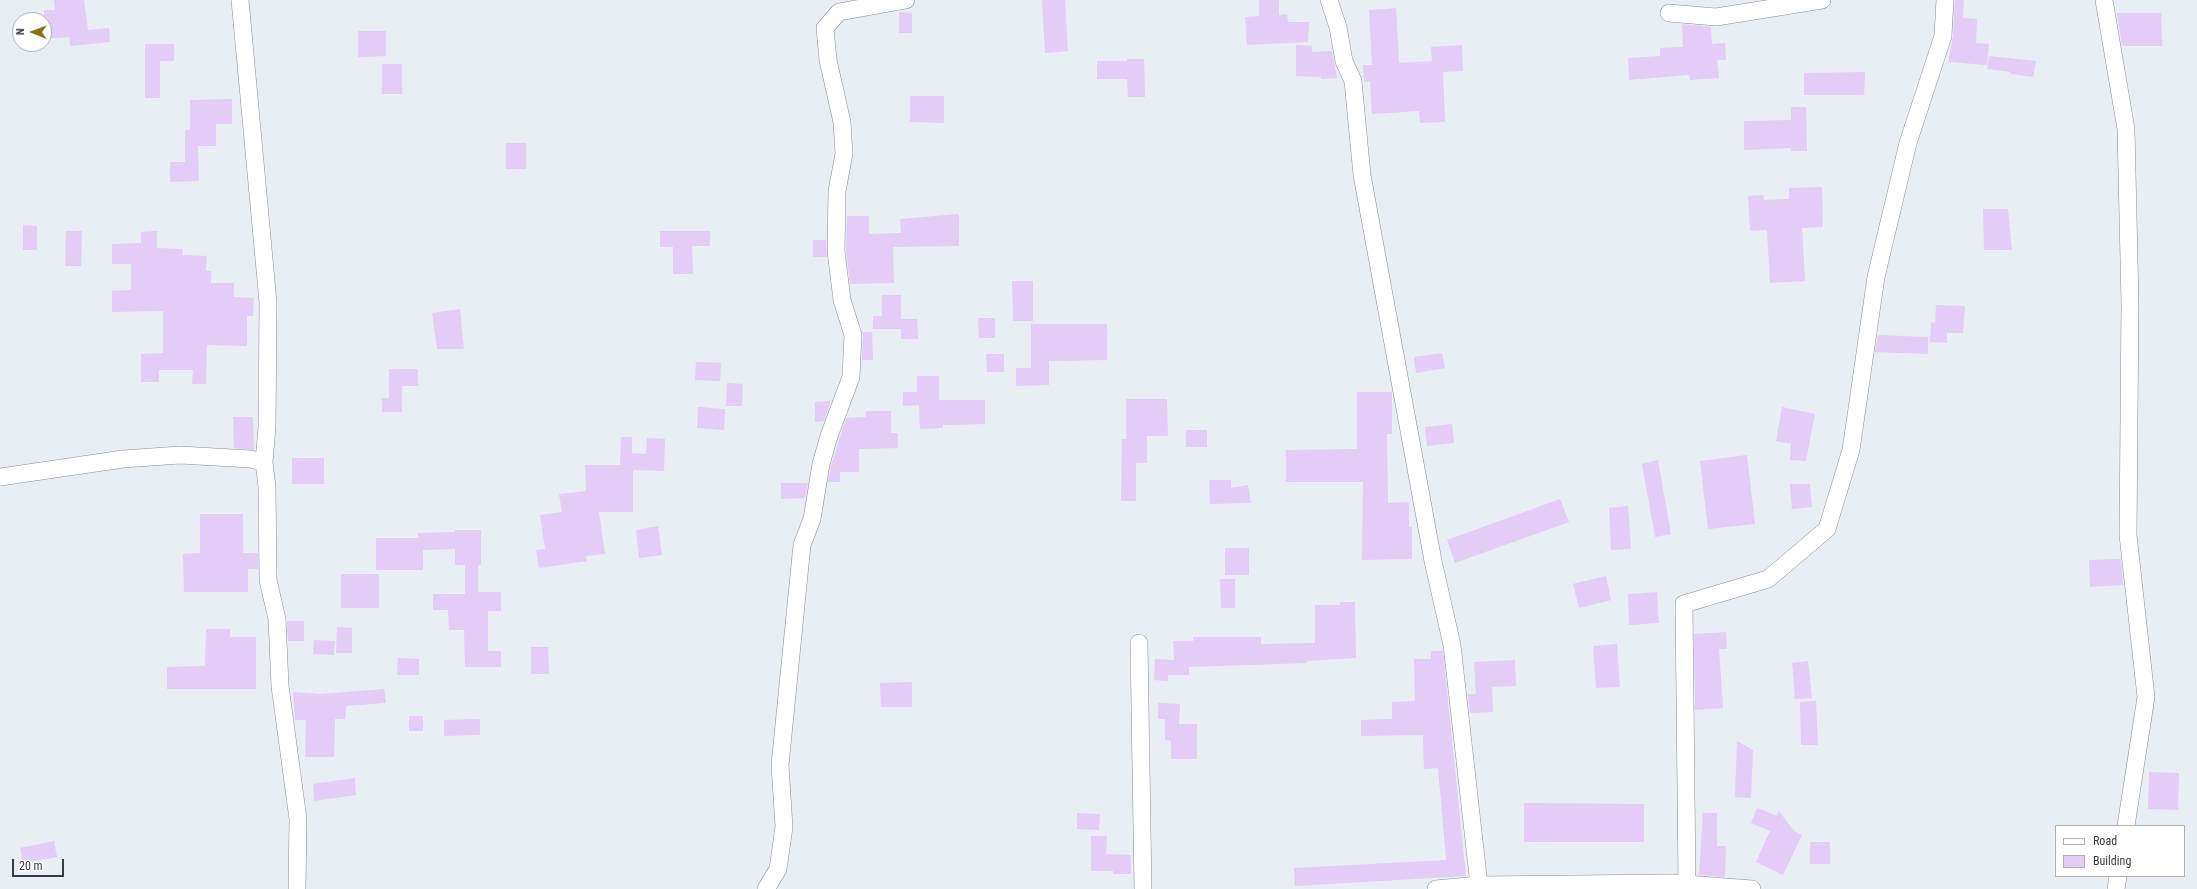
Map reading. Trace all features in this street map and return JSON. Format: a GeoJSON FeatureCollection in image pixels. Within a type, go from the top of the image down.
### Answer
{"type":"FeatureCollection","features":[{"type":"Feature","properties":{"kind":"street"},"geometry":{"type":"LineString","coordinates":[[240,0],[268,302],[267,427],[264,462],[267,487],[268,580],[277,619],[280,686],[298,819],[297,889]]}},
{"type":"Feature","properties":{"kind":"street"},"geometry":{"type":"LineString","coordinates":[[766,889],[778,869],[784,827],[780,765],[802,545],[812,519],[820,464],[829,436],[852,377],[853,335],[842,300],[836,251],[837,191],[844,154],[842,122],[828,60],[825,28],[839,12],[906,0]]}},
{"type":"Feature","properties":{"kind":"street"},"geometry":{"type":"LineString","coordinates":[[1329,0],[1338,27],[1344,61],[1353,81],[1362,175],[1433,561],[1452,645],[1479,886]]}},
{"type":"Feature","properties":{"kind":"street"},"geometry":{"type":"LineString","coordinates":[[1669,14],[1716,17],[1822,0]]}},
{"type":"Feature","properties":{"kind":"street"},"geometry":{"type":"LineString","coordinates":[[1687,884],[1684,604],[1768,578],[1827,529],[1851,450],[1876,277],[1908,143],[1943,36],[1945,0]]}},
{"type":"Feature","properties":{"kind":"street"},"geometry":{"type":"LineString","coordinates":[[2104,0],[2126,129],[2130,302],[2128,535],[2146,697],[2126,825]]}},
{"type":"Feature","properties":{"kind":"street"},"geometry":{"type":"LineString","coordinates":[[0,477],[123,458],[172,455],[250,459],[264,462]]}},
{"type":"Feature","properties":{"kind":"street"},"geometry":{"type":"LineString","coordinates":[[1139,643],[1143,889]]}},
{"type":"Feature","properties":{"kind":"street"},"geometry":{"type":"LineString","coordinates":[[2116,889],[2118,877]]}},
{"type":"Feature","properties":{"kind":"street"},"geometry":{"type":"LineString","coordinates":[[1436,889],[1479,886],[1687,884],[1722,888],[1752,889]]}},
{"type":"Feature","properties":{"kind":"building"},"geometry":{"type":"Polygon","coordinates":[[[54,0],[84,0],[88,30],[109,28],[110,42],[70,46],[69,37],[52,38],[52,12],[44,12],[44,10],[55,10],[54,0]]]}},
{"type":"Feature","properties":{"kind":"building"},"geometry":{"type":"Polygon","coordinates":[[[1042,0],[1065,0],[1068,51],[1045,53],[1042,0]]]}},
{"type":"Feature","properties":{"kind":"building"},"geometry":{"type":"Polygon","coordinates":[[[1259,0],[1279,0],[1279,15],[1287,14],[1288,22],[1309,22],[1308,42],[1247,45],[1245,17],[1259,16],[1259,0]]]}},
{"type":"Feature","properties":{"kind":"building"},"geometry":{"type":"Polygon","coordinates":[[[1955,0],[1964,0],[1963,18],[1977,19],[1976,43],[1989,44],[1987,65],[1948,62],[1953,37],[1955,0]]]}},
{"type":"Feature","properties":{"kind":"building"},"geometry":{"type":"Polygon","coordinates":[[[1396,8],[1399,63],[1432,61],[1431,47],[1462,45],[1463,71],[1443,72],[1445,122],[1420,123],[1419,111],[1372,114],[1370,81],[1364,82],[1363,65],[1372,65],[1369,10],[1396,8]]]}},
{"type":"Feature","properties":{"kind":"building"},"geometry":{"type":"Polygon","coordinates":[[[899,12],[912,13],[912,33],[899,33],[899,12]]]}},
{"type":"Feature","properties":{"kind":"building"},"geometry":{"type":"Polygon","coordinates":[[[2117,13],[2161,13],[2162,46],[2122,46],[2117,13]]]}},
{"type":"Feature","properties":{"kind":"building"},"geometry":{"type":"Polygon","coordinates":[[[1682,24],[1711,27],[1712,44],[1725,43],[1726,60],[1717,60],[1719,78],[1690,80],[1689,75],[1629,80],[1628,58],[1660,56],[1660,48],[1683,47],[1682,24]]]}},
{"type":"Feature","properties":{"kind":"building"},"geometry":{"type":"Polygon","coordinates":[[[358,31],[386,31],[386,56],[358,57],[358,31]]]}},
{"type":"Feature","properties":{"kind":"building"},"geometry":{"type":"Polygon","coordinates":[[[145,44],[174,44],[174,61],[160,61],[160,98],[145,98],[145,44]]]}},
{"type":"Feature","properties":{"kind":"building"},"geometry":{"type":"Polygon","coordinates":[[[1296,45],[1312,46],[1312,52],[1332,51],[1337,78],[1321,79],[1321,77],[1296,76],[1296,45]]]}},
{"type":"Feature","properties":{"kind":"building"},"geometry":{"type":"Polygon","coordinates":[[[1989,56],[2036,61],[2033,77],[1987,69],[1989,56]]]}},
{"type":"Feature","properties":{"kind":"building"},"geometry":{"type":"Polygon","coordinates":[[[1127,59],[1144,59],[1145,97],[1128,97],[1127,79],[1097,79],[1097,61],[1127,61],[1127,59]]]}},
{"type":"Feature","properties":{"kind":"building"},"geometry":{"type":"Polygon","coordinates":[[[382,64],[402,64],[402,94],[382,94],[382,64]]]}},
{"type":"Feature","properties":{"kind":"building"},"geometry":{"type":"Polygon","coordinates":[[[1865,72],[1864,95],[1804,95],[1804,73],[1865,72]]]}},
{"type":"Feature","properties":{"kind":"building"},"geometry":{"type":"Polygon","coordinates":[[[910,96],[944,96],[944,123],[910,122],[910,96]]]}},
{"type":"Feature","properties":{"kind":"building"},"geometry":{"type":"Polygon","coordinates":[[[232,99],[232,124],[216,124],[216,146],[198,146],[199,181],[170,182],[170,162],[185,162],[185,130],[190,130],[190,100],[232,99]]]}},
{"type":"Feature","properties":{"kind":"building"},"geometry":{"type":"Polygon","coordinates":[[[1791,107],[1806,107],[1807,151],[1791,151],[1791,148],[1744,150],[1744,121],[1791,120],[1791,107]]]}},
{"type":"Feature","properties":{"kind":"building"},"geometry":{"type":"Polygon","coordinates":[[[506,143],[526,143],[526,169],[506,169],[506,143]]]}},
{"type":"Feature","properties":{"kind":"building"},"geometry":{"type":"Polygon","coordinates":[[[1822,187],[1823,227],[1802,228],[1805,281],[1770,283],[1767,230],[1750,231],[1748,196],[1763,195],[1764,200],[1789,199],[1789,188],[1822,187]]]}},
{"type":"Feature","properties":{"kind":"building"},"geometry":{"type":"Polygon","coordinates":[[[1983,209],[2008,209],[2012,250],[1984,250],[1983,209]]]}},
{"type":"Feature","properties":{"kind":"building"},"geometry":{"type":"Polygon","coordinates":[[[959,214],[959,246],[893,247],[894,283],[850,284],[846,250],[847,216],[869,216],[869,234],[901,233],[900,219],[959,214]]]}},
{"type":"Feature","properties":{"kind":"building"},"geometry":{"type":"Polygon","coordinates":[[[23,225],[37,226],[37,250],[23,250],[23,225]]]}},
{"type":"Feature","properties":{"kind":"building"},"geometry":{"type":"Polygon","coordinates":[[[66,231],[82,231],[81,266],[65,266],[66,231]]]}},
{"type":"Feature","properties":{"kind":"building"},"geometry":{"type":"Polygon","coordinates":[[[157,231],[157,248],[183,249],[182,255],[207,256],[206,271],[211,271],[211,283],[234,283],[234,297],[254,298],[253,316],[247,316],[247,346],[207,345],[206,384],[192,384],[193,370],[159,370],[159,382],[141,382],[141,354],[163,353],[163,311],[112,312],[112,291],[131,290],[131,264],[112,264],[112,244],[141,243],[141,232],[157,231]]]}},
{"type":"Feature","properties":{"kind":"building"},"geometry":{"type":"Polygon","coordinates":[[[660,231],[710,231],[710,246],[692,246],[693,274],[673,274],[673,247],[660,247],[660,231]]]}},
{"type":"Feature","properties":{"kind":"building"},"geometry":{"type":"Polygon","coordinates":[[[813,240],[826,240],[827,257],[813,257],[813,240]]]}},
{"type":"Feature","properties":{"kind":"building"},"geometry":{"type":"Polygon","coordinates":[[[1012,281],[1033,281],[1033,321],[1013,321],[1012,281]]]}},
{"type":"Feature","properties":{"kind":"building"},"geometry":{"type":"Polygon","coordinates":[[[882,295],[901,295],[901,319],[917,319],[918,339],[901,339],[901,329],[873,329],[873,316],[882,316],[882,295]]]}},
{"type":"Feature","properties":{"kind":"building"},"geometry":{"type":"Polygon","coordinates":[[[1936,305],[1965,306],[1963,333],[1947,333],[1947,343],[1930,342],[1931,322],[1935,323],[1936,305]]]}},
{"type":"Feature","properties":{"kind":"building"},"geometry":{"type":"Polygon","coordinates":[[[460,309],[464,349],[437,349],[432,313],[460,309]]]}},
{"type":"Feature","properties":{"kind":"building"},"geometry":{"type":"Polygon","coordinates":[[[978,318],[995,318],[995,338],[979,338],[978,318]]]}},
{"type":"Feature","properties":{"kind":"building"},"geometry":{"type":"Polygon","coordinates":[[[1031,324],[1107,324],[1107,360],[1049,361],[1049,385],[1016,386],[1016,368],[1031,368],[1031,324]]]}},
{"type":"Feature","properties":{"kind":"building"},"geometry":{"type":"Polygon","coordinates":[[[863,332],[872,332],[873,360],[862,360],[863,332]]]}},
{"type":"Feature","properties":{"kind":"building"},"geometry":{"type":"Polygon","coordinates":[[[1878,335],[1928,337],[1928,354],[1875,352],[1878,335]]]}},
{"type":"Feature","properties":{"kind":"building"},"geometry":{"type":"Polygon","coordinates":[[[1442,353],[1445,368],[1416,373],[1414,357],[1442,353]]]}},
{"type":"Feature","properties":{"kind":"building"},"geometry":{"type":"Polygon","coordinates":[[[986,354],[1004,354],[1004,372],[987,372],[986,354]]]}},
{"type":"Feature","properties":{"kind":"building"},"geometry":{"type":"Polygon","coordinates":[[[696,362],[721,363],[720,381],[695,380],[696,362]]]}},
{"type":"Feature","properties":{"kind":"building"},"geometry":{"type":"Polygon","coordinates":[[[389,369],[418,369],[418,386],[402,386],[402,412],[382,412],[382,398],[389,398],[389,369]]]}},
{"type":"Feature","properties":{"kind":"building"},"geometry":{"type":"Polygon","coordinates":[[[917,376],[939,376],[939,400],[985,400],[985,424],[943,425],[943,428],[920,429],[919,405],[903,406],[903,392],[917,392],[917,376]]]}},
{"type":"Feature","properties":{"kind":"building"},"geometry":{"type":"Polygon","coordinates":[[[727,383],[743,384],[742,406],[726,406],[727,383]]]}},
{"type":"Feature","properties":{"kind":"building"},"geometry":{"type":"Polygon","coordinates":[[[1357,392],[1392,392],[1392,434],[1387,434],[1388,503],[1409,502],[1409,527],[1412,527],[1412,559],[1362,560],[1363,482],[1286,482],[1286,450],[1357,449],[1357,392]]]}},
{"type":"Feature","properties":{"kind":"building"},"geometry":{"type":"Polygon","coordinates":[[[1126,399],[1167,399],[1168,436],[1147,436],[1147,463],[1136,463],[1136,501],[1121,501],[1122,439],[1126,439],[1126,399]]]}},
{"type":"Feature","properties":{"kind":"building"},"geometry":{"type":"Polygon","coordinates":[[[831,401],[824,421],[815,422],[815,402],[831,401]]]}},
{"type":"Feature","properties":{"kind":"building"},"geometry":{"type":"Polygon","coordinates":[[[698,407],[725,409],[724,430],[697,428],[698,407]]]}},
{"type":"Feature","properties":{"kind":"building"},"geometry":{"type":"Polygon","coordinates":[[[1782,407],[1815,414],[1806,461],[1790,460],[1791,444],[1776,441],[1782,407]]]}},
{"type":"Feature","properties":{"kind":"building"},"geometry":{"type":"Polygon","coordinates":[[[866,411],[891,411],[891,433],[898,433],[898,448],[859,449],[859,472],[840,472],[840,482],[828,482],[831,466],[846,418],[866,417],[866,411]]]}},
{"type":"Feature","properties":{"kind":"building"},"geometry":{"type":"Polygon","coordinates":[[[233,417],[253,417],[254,450],[234,448],[233,417]]]}},
{"type":"Feature","properties":{"kind":"building"},"geometry":{"type":"Polygon","coordinates":[[[1452,424],[1454,443],[1427,446],[1425,427],[1452,424]]]}},
{"type":"Feature","properties":{"kind":"building"},"geometry":{"type":"Polygon","coordinates":[[[1186,430],[1207,430],[1207,447],[1186,447],[1186,430]]]}},
{"type":"Feature","properties":{"kind":"building"},"geometry":{"type":"Polygon","coordinates":[[[621,437],[632,437],[632,453],[646,454],[647,438],[665,439],[664,471],[633,470],[633,512],[599,512],[605,554],[586,556],[587,561],[539,568],[536,550],[545,549],[540,515],[562,512],[559,494],[586,491],[585,465],[620,465],[621,437]]]}},
{"type":"Feature","properties":{"kind":"building"},"geometry":{"type":"Polygon","coordinates":[[[1747,455],[1755,524],[1708,529],[1700,461],[1747,455]]]}},
{"type":"Feature","properties":{"kind":"building"},"geometry":{"type":"Polygon","coordinates":[[[292,458],[324,458],[324,484],[292,484],[292,458]]]}},
{"type":"Feature","properties":{"kind":"building"},"geometry":{"type":"Polygon","coordinates":[[[1658,460],[1671,534],[1655,537],[1642,464],[1658,460]]]}},
{"type":"Feature","properties":{"kind":"building"},"geometry":{"type":"Polygon","coordinates":[[[1209,480],[1231,480],[1231,488],[1248,485],[1251,503],[1210,504],[1209,480]]]}},
{"type":"Feature","properties":{"kind":"building"},"geometry":{"type":"Polygon","coordinates":[[[781,483],[808,483],[805,498],[781,499],[781,483]]]}},
{"type":"Feature","properties":{"kind":"building"},"geometry":{"type":"Polygon","coordinates":[[[1790,484],[1810,484],[1812,507],[1792,509],[1790,484]]]}},
{"type":"Feature","properties":{"kind":"building"},"geometry":{"type":"Polygon","coordinates":[[[1560,499],[1569,522],[1455,563],[1447,540],[1560,499]]]}},
{"type":"Feature","properties":{"kind":"building"},"geometry":{"type":"Polygon","coordinates":[[[1628,506],[1631,549],[1611,550],[1609,508],[1628,506]]]}},
{"type":"Feature","properties":{"kind":"building"},"geometry":{"type":"Polygon","coordinates":[[[200,514],[243,514],[243,553],[258,553],[258,569],[248,569],[248,592],[184,592],[183,554],[200,553],[200,514]]]}},
{"type":"Feature","properties":{"kind":"building"},"geometry":{"type":"Polygon","coordinates":[[[658,526],[662,555],[639,558],[636,530],[658,526]]]}},
{"type":"Feature","properties":{"kind":"building"},"geometry":{"type":"Polygon","coordinates":[[[455,530],[481,530],[481,565],[478,565],[478,592],[501,592],[501,611],[488,611],[488,651],[501,651],[501,667],[465,667],[464,630],[449,630],[448,610],[433,610],[433,594],[465,594],[465,565],[455,565],[455,549],[423,550],[423,570],[376,570],[376,538],[418,538],[418,533],[455,532],[455,530]]]}},
{"type":"Feature","properties":{"kind":"building"},"geometry":{"type":"Polygon","coordinates":[[[1225,548],[1249,548],[1249,575],[1225,575],[1225,548]]]}},
{"type":"Feature","properties":{"kind":"building"},"geometry":{"type":"Polygon","coordinates":[[[2121,559],[2123,585],[2090,587],[2089,560],[2121,559]]]}},
{"type":"Feature","properties":{"kind":"building"},"geometry":{"type":"Polygon","coordinates":[[[341,574],[379,574],[379,608],[341,608],[341,574]]]}},
{"type":"Feature","properties":{"kind":"building"},"geometry":{"type":"Polygon","coordinates":[[[1606,576],[1611,600],[1579,608],[1573,584],[1606,576]]]}},
{"type":"Feature","properties":{"kind":"building"},"geometry":{"type":"Polygon","coordinates":[[[1220,579],[1235,579],[1235,608],[1221,608],[1220,579]]]}},
{"type":"Feature","properties":{"kind":"building"},"geometry":{"type":"Polygon","coordinates":[[[1657,592],[1659,623],[1629,625],[1628,594],[1657,592]]]}},
{"type":"Feature","properties":{"kind":"building"},"geometry":{"type":"Polygon","coordinates":[[[1340,602],[1355,602],[1356,658],[1307,661],[1307,663],[1189,667],[1189,675],[1168,675],[1168,681],[1154,680],[1155,659],[1174,660],[1173,641],[1193,641],[1193,637],[1261,637],[1261,644],[1315,643],[1315,605],[1340,605],[1340,602]]]}},
{"type":"Feature","properties":{"kind":"building"},"geometry":{"type":"Polygon","coordinates":[[[287,621],[304,621],[304,641],[288,641],[287,621]]]}},
{"type":"Feature","properties":{"kind":"building"},"geometry":{"type":"Polygon","coordinates":[[[337,627],[352,628],[352,653],[336,653],[337,627]]]}},
{"type":"Feature","properties":{"kind":"building"},"geometry":{"type":"Polygon","coordinates":[[[206,629],[230,629],[230,637],[256,637],[256,689],[167,689],[167,667],[205,666],[206,629]]]}},
{"type":"Feature","properties":{"kind":"building"},"geometry":{"type":"Polygon","coordinates":[[[1726,632],[1727,649],[1719,649],[1723,708],[1695,710],[1694,634],[1726,632]]]}},
{"type":"Feature","properties":{"kind":"building"},"geometry":{"type":"Polygon","coordinates":[[[314,640],[335,641],[334,655],[313,654],[314,640]]]}},
{"type":"Feature","properties":{"kind":"building"},"geometry":{"type":"Polygon","coordinates":[[[1617,644],[1620,687],[1596,688],[1593,646],[1617,644]]]}},
{"type":"Feature","properties":{"kind":"building"},"geometry":{"type":"Polygon","coordinates":[[[531,647],[548,647],[549,674],[531,674],[531,647]]]}},
{"type":"Feature","properties":{"kind":"building"},"geometry":{"type":"Polygon","coordinates":[[[1431,651],[1443,651],[1466,876],[1295,886],[1294,868],[1446,860],[1438,768],[1424,769],[1423,735],[1361,736],[1361,720],[1392,719],[1392,702],[1415,701],[1414,659],[1431,659],[1431,651]]]}},
{"type":"Feature","properties":{"kind":"building"},"geometry":{"type":"Polygon","coordinates":[[[398,658],[419,659],[419,675],[397,675],[398,658]]]}},
{"type":"Feature","properties":{"kind":"building"},"geometry":{"type":"Polygon","coordinates":[[[1515,660],[1516,686],[1492,687],[1493,712],[1470,713],[1468,694],[1476,694],[1474,662],[1515,660]]]}},
{"type":"Feature","properties":{"kind":"building"},"geometry":{"type":"Polygon","coordinates":[[[1808,661],[1812,698],[1795,699],[1792,663],[1808,661]]]}},
{"type":"Feature","properties":{"kind":"building"},"geometry":{"type":"Polygon","coordinates":[[[912,682],[912,707],[881,707],[880,683],[912,682]]]}},
{"type":"Feature","properties":{"kind":"building"},"geometry":{"type":"Polygon","coordinates":[[[384,689],[386,703],[346,706],[345,719],[335,719],[334,757],[305,757],[306,720],[295,720],[293,692],[320,694],[384,689]]]}},
{"type":"Feature","properties":{"kind":"building"},"geometry":{"type":"Polygon","coordinates":[[[1816,701],[1818,745],[1801,745],[1800,702],[1816,701]]]}},
{"type":"Feature","properties":{"kind":"building"},"geometry":{"type":"Polygon","coordinates":[[[1158,703],[1180,704],[1179,724],[1197,724],[1197,759],[1171,759],[1171,741],[1165,740],[1165,719],[1158,719],[1158,703]]]}},
{"type":"Feature","properties":{"kind":"building"},"geometry":{"type":"Polygon","coordinates":[[[409,716],[423,716],[423,731],[409,731],[409,716]]]}},
{"type":"Feature","properties":{"kind":"building"},"geometry":{"type":"Polygon","coordinates":[[[480,719],[480,735],[444,736],[444,720],[480,719]]]}},
{"type":"Feature","properties":{"kind":"building"},"geometry":{"type":"Polygon","coordinates":[[[1737,741],[1753,750],[1751,798],[1735,797],[1737,741]]]}},
{"type":"Feature","properties":{"kind":"building"},"geometry":{"type":"Polygon","coordinates":[[[2149,772],[2179,773],[2178,810],[2148,809],[2149,772]]]}},
{"type":"Feature","properties":{"kind":"building"},"geometry":{"type":"Polygon","coordinates":[[[355,778],[356,795],[314,801],[313,784],[355,778]]]}},
{"type":"Feature","properties":{"kind":"building"},"geometry":{"type":"Polygon","coordinates":[[[1524,803],[1644,804],[1644,842],[1524,842],[1524,803]]]}},
{"type":"Feature","properties":{"kind":"building"},"geometry":{"type":"Polygon","coordinates":[[[1757,808],[1777,816],[1779,811],[1794,831],[1802,835],[1783,875],[1756,862],[1770,831],[1751,823],[1757,808]]]}},
{"type":"Feature","properties":{"kind":"building"},"geometry":{"type":"Polygon","coordinates":[[[1077,813],[1100,814],[1099,830],[1077,829],[1077,813]]]}},
{"type":"Feature","properties":{"kind":"building"},"geometry":{"type":"Polygon","coordinates":[[[1703,813],[1717,813],[1717,846],[1726,846],[1725,877],[1699,875],[1703,813]]]}},
{"type":"Feature","properties":{"kind":"building"},"geometry":{"type":"Polygon","coordinates":[[[1091,836],[1107,836],[1106,854],[1131,855],[1131,874],[1113,874],[1113,871],[1091,871],[1091,836]]]}},
{"type":"Feature","properties":{"kind":"building"},"geometry":{"type":"Polygon","coordinates":[[[54,841],[57,857],[23,863],[20,848],[54,841]]]}},
{"type":"Feature","properties":{"kind":"building"},"geometry":{"type":"Polygon","coordinates":[[[1810,842],[1830,842],[1830,864],[1810,864],[1810,842]]]}}]}
